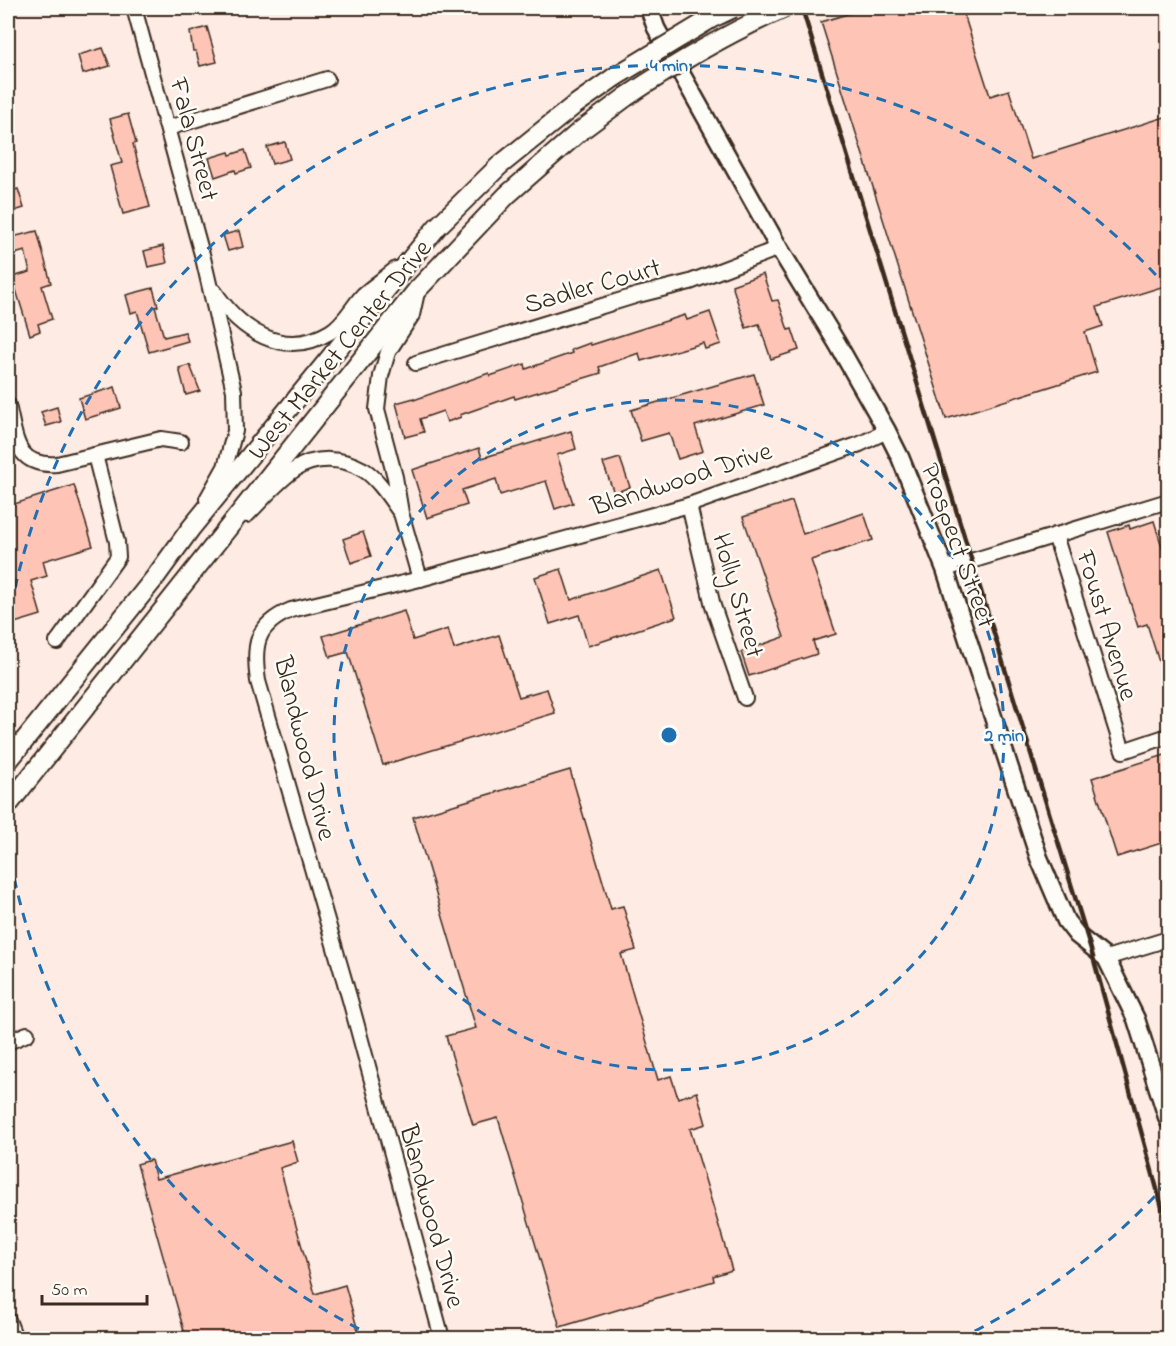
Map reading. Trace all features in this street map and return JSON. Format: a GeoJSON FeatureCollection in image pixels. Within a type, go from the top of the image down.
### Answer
{"type":"FeatureCollection","features":[{"type":"Feature","properties":{"kind":"main road","name":"West Market Center Drive"},"geometry":{"type":"LineString","coordinates":[[8,761],[154,579],[191,528],[437,226],[499,166],[572,107],[616,76],[712,18],[733,8]]}},
{"type":"Feature","properties":{"kind":"main road","name":"West Market Center Drive"},"geometry":{"type":"LineString","coordinates":[[8,805],[417,290],[507,195],[579,132],[626,97],[707,47],[785,8]]}},
{"type":"Feature","properties":{"kind":"street","name":"Fala Street"},"geometry":{"type":"LineString","coordinates":[[134,8],[168,128],[234,391],[235,431],[225,467],[191,528]]}},
{"type":"Feature","properties":{"kind":"street","name":"Prospect Street"},"geometry":{"type":"LineString","coordinates":[[649,8],[656,28],[779,248],[887,431],[945,569],[1038,858],[1066,921],[1077,935],[1106,958],[1136,1019],[1168,1120]]}},
{"type":"Feature","properties":{"kind":"street"},"geometry":{"type":"LineString","coordinates":[[168,128],[327,79]]}},
{"type":"Feature","properties":{"kind":"street","name":"Sadler Court"},"geometry":{"type":"LineString","coordinates":[[416,363],[638,295],[690,282],[779,248]]}},
{"type":"Feature","properties":{"kind":"street","name":"Fala Street"},"geometry":{"type":"LineString","coordinates":[[208,283],[233,316],[256,334],[268,340],[285,343],[299,342],[315,339],[331,332],[363,295],[416,253]]}},
{"type":"Feature","properties":{"kind":"street"},"geometry":{"type":"LineString","coordinates":[[417,290],[412,315],[388,352],[381,376],[377,409],[396,477],[401,513],[420,579]]}},
{"type":"Feature","properties":{"kind":"street"},"geometry":{"type":"LineString","coordinates":[[8,405],[19,447],[33,462],[44,465],[57,464],[161,439],[181,442]]}},
{"type":"Feature","properties":{"kind":"street","name":"Blandwood Drive"},"geometry":{"type":"LineString","coordinates":[[442,1338],[350,1000],[258,681],[254,654],[265,627],[275,617],[291,610],[420,579],[689,505],[860,444],[887,431]]}},
{"type":"Feature","properties":{"kind":"street"},"geometry":{"type":"LineString","coordinates":[[57,642],[118,557],[117,542],[95,455]]}},
{"type":"Feature","properties":{"kind":"street"},"geometry":{"type":"LineString","coordinates":[[215,544],[294,470],[317,460],[332,459],[364,471],[384,490],[401,513]]}},
{"type":"Feature","properties":{"kind":"street"},"geometry":{"type":"LineString","coordinates":[[945,569],[1168,501]]}},
{"type":"Feature","properties":{"kind":"street","name":"Holly Street"},"geometry":{"type":"LineString","coordinates":[[689,505],[713,606],[745,698]]}},
{"type":"Feature","properties":{"kind":"street","name":"Foust Avenue"},"geometry":{"type":"LineString","coordinates":[[1055,536],[1123,751],[1168,736]]}},
{"type":"Feature","properties":{"kind":"street"},"geometry":{"type":"LineString","coordinates":[[1106,958],[1168,939]]}},
{"type":"Feature","properties":{"kind":"street"},"geometry":{"type":"LineString","coordinates":[[8,1042],[27,1034]]}},
{"type":"Feature","properties":{"kind":"street"},"geometry":{"type":"LineString","coordinates":[[8,1320],[15,1338]]}},
{"type":"Feature","properties":{"kind":"building"},"geometry":{"type":"Polygon","coordinates":[[[867,8],[878,8],[880,13],[897,8],[962,8],[990,96],[1009,90],[1031,159],[1168,116],[1168,285],[1097,307],[1103,326],[1085,332],[1097,372],[946,419],[821,22],[867,8]]]}},
{"type":"Feature","properties":{"kind":"building"},"geometry":{"type":"Polygon","coordinates":[[[207,27],[217,62],[200,66],[196,51],[193,51],[190,32],[207,27]]]}},
{"type":"Feature","properties":{"kind":"building"},"geometry":{"type":"Polygon","coordinates":[[[103,48],[110,66],[83,74],[78,55],[103,48]]]}},
{"type":"Feature","properties":{"kind":"building"},"geometry":{"type":"Polygon","coordinates":[[[128,114],[136,143],[133,144],[150,207],[123,214],[110,166],[122,163],[110,119],[128,114]]]}},
{"type":"Feature","properties":{"kind":"building"},"geometry":{"type":"Polygon","coordinates":[[[285,142],[290,159],[272,164],[267,147],[285,142]]]}},
{"type":"Feature","properties":{"kind":"building"},"geometry":{"type":"Polygon","coordinates":[[[245,150],[251,168],[236,173],[235,170],[215,177],[209,158],[245,150]]]}},
{"type":"Feature","properties":{"kind":"building"},"geometry":{"type":"Polygon","coordinates":[[[18,189],[24,208],[8,213],[8,192],[18,189]]]}},
{"type":"Feature","properties":{"kind":"building"},"geometry":{"type":"Polygon","coordinates":[[[37,231],[51,283],[42,286],[52,319],[38,324],[40,331],[30,335],[12,277],[30,272],[25,251],[8,256],[8,238],[37,231]]]}},
{"type":"Feature","properties":{"kind":"building"},"geometry":{"type":"Polygon","coordinates":[[[239,231],[243,247],[228,251],[223,235],[239,231]]]}},
{"type":"Feature","properties":{"kind":"building"},"geometry":{"type":"Polygon","coordinates":[[[163,246],[167,263],[148,267],[144,251],[163,246]]]}},
{"type":"Feature","properties":{"kind":"building"},"geometry":{"type":"Polygon","coordinates":[[[763,274],[772,301],[778,300],[788,330],[792,329],[799,350],[771,359],[759,324],[746,328],[732,285],[763,274]]]}},
{"type":"Feature","properties":{"kind":"building"},"geometry":{"type":"Polygon","coordinates":[[[153,288],[158,306],[155,307],[164,337],[185,332],[188,341],[149,352],[137,311],[131,313],[126,295],[153,288]]]}},
{"type":"Feature","properties":{"kind":"building"},"geometry":{"type":"Polygon","coordinates":[[[710,312],[721,344],[705,349],[703,343],[641,361],[639,353],[599,367],[601,373],[515,399],[514,396],[460,415],[461,417],[447,422],[443,411],[420,419],[424,432],[405,437],[396,403],[414,398],[414,400],[489,373],[490,376],[525,364],[526,369],[572,353],[571,350],[590,343],[591,345],[685,315],[687,320],[710,312]]]}},
{"type":"Feature","properties":{"kind":"building"},"geometry":{"type":"Polygon","coordinates":[[[190,365],[200,391],[186,395],[179,368],[190,365]]]}},
{"type":"Feature","properties":{"kind":"building"},"geometry":{"type":"Polygon","coordinates":[[[754,374],[764,405],[695,426],[703,451],[678,459],[669,433],[641,441],[631,410],[754,374]]]}},
{"type":"Feature","properties":{"kind":"building"},"geometry":{"type":"Polygon","coordinates":[[[115,387],[121,408],[85,419],[79,398],[115,387]]]}},
{"type":"Feature","properties":{"kind":"building"},"geometry":{"type":"Polygon","coordinates":[[[57,407],[61,422],[46,426],[41,412],[57,407]]]}},
{"type":"Feature","properties":{"kind":"building"},"geometry":{"type":"Polygon","coordinates":[[[571,431],[576,449],[557,455],[573,503],[555,509],[546,481],[500,495],[496,479],[462,490],[467,505],[427,518],[412,470],[479,448],[482,458],[571,431]]]}},
{"type":"Feature","properties":{"kind":"building"},"geometry":{"type":"Polygon","coordinates":[[[620,458],[630,487],[614,493],[603,463],[620,458]]]}},
{"type":"Feature","properties":{"kind":"building"},"geometry":{"type":"Polygon","coordinates":[[[74,485],[93,546],[43,561],[47,576],[31,581],[41,615],[8,625],[8,506],[74,485]]]}},
{"type":"Feature","properties":{"kind":"building"},"geometry":{"type":"Polygon","coordinates":[[[792,501],[803,534],[864,513],[873,540],[811,560],[836,634],[813,641],[817,654],[749,676],[741,652],[784,637],[743,517],[792,501]]]}},
{"type":"Feature","properties":{"kind":"building"},"geometry":{"type":"Polygon","coordinates":[[[1154,521],[1168,566],[1168,683],[1166,684],[1147,624],[1138,627],[1108,532],[1129,525],[1130,529],[1154,521]]]}},
{"type":"Feature","properties":{"kind":"building"},"geometry":{"type":"Polygon","coordinates":[[[363,532],[371,556],[351,563],[343,539],[363,532]]]}},
{"type":"Feature","properties":{"kind":"building"},"geometry":{"type":"Polygon","coordinates":[[[561,569],[571,600],[661,570],[676,617],[588,646],[579,615],[550,624],[535,577],[561,569]]]}},
{"type":"Feature","properties":{"kind":"building"},"geometry":{"type":"Polygon","coordinates":[[[404,611],[413,640],[448,629],[454,649],[499,635],[519,697],[547,689],[555,713],[383,765],[348,652],[330,657],[323,636],[404,611]]]}},
{"type":"Feature","properties":{"kind":"building"},"geometry":{"type":"Polygon","coordinates":[[[1168,754],[1168,841],[1117,857],[1092,778],[1168,754]]]}},
{"type":"Feature","properties":{"kind":"building"},"geometry":{"type":"Polygon","coordinates":[[[570,770],[611,909],[623,906],[636,950],[621,954],[658,1080],[671,1076],[678,1098],[697,1092],[706,1124],[690,1129],[732,1270],[713,1276],[714,1281],[560,1327],[498,1118],[473,1125],[446,1036],[476,1028],[413,817],[570,770]]]}},
{"type":"Feature","properties":{"kind":"building"},"geometry":{"type":"Polygon","coordinates":[[[292,1141],[298,1162],[280,1168],[315,1294],[345,1285],[360,1338],[186,1338],[137,1164],[151,1160],[156,1179],[292,1141]]]}},
{"type":"Feature","properties":{"kind":"railway"},"geometry":{"type":"LineString","coordinates":[[802,8],[1090,946],[1168,1229]]}}]}
